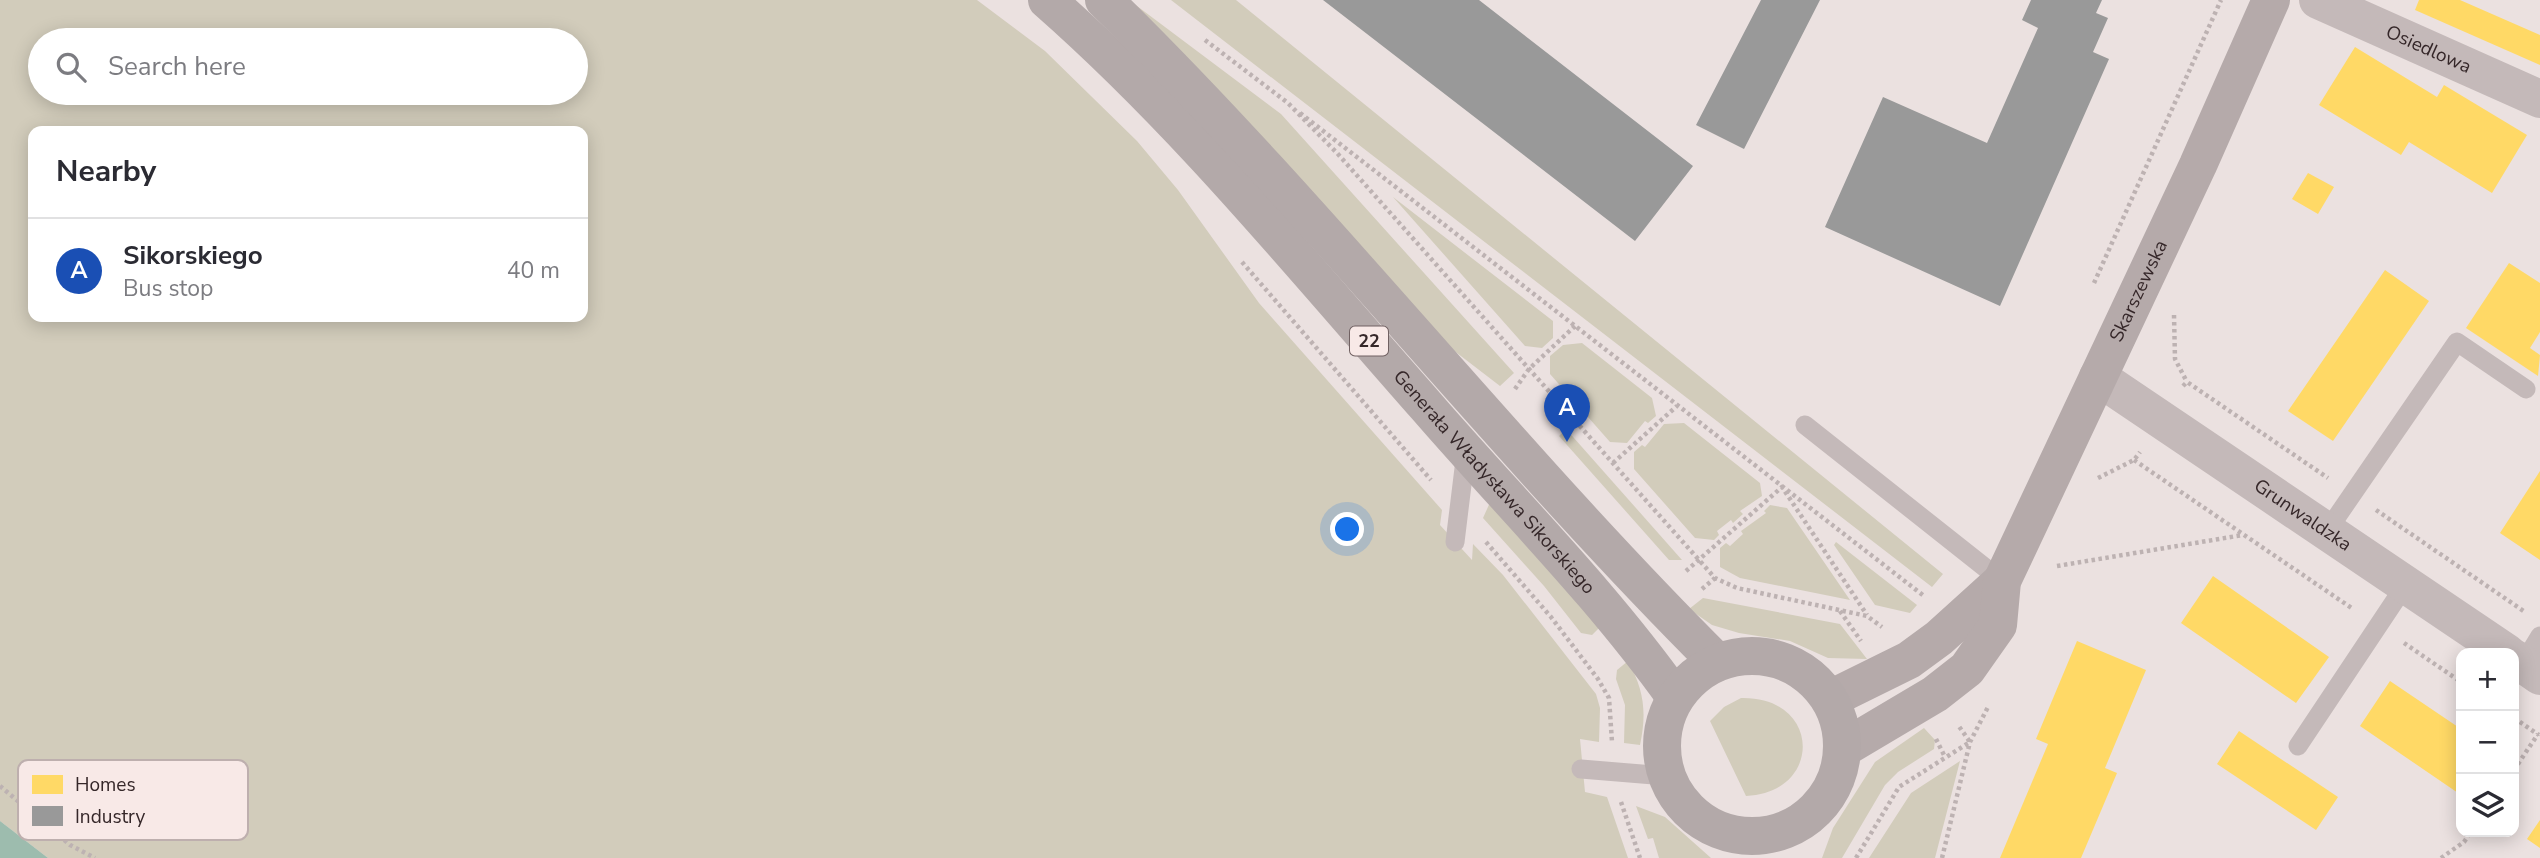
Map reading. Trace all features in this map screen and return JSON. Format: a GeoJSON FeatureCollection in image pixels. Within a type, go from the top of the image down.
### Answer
{"type":"FeatureCollection","features":[{"type":"Feature","properties":{"kind":"main road","name":"Generała Władysława Sikorskiego"},"geometry":{"type":"LineString","coordinates":[[1047,0],[1223,173],[1466,452],[1582,579],[1675,697]]}},
{"type":"Feature","properties":{"kind":"main road","name":"Generała Władysława Sikorskiego"},"geometry":{"type":"LineString","coordinates":[[1104,0],[1200,95],[1549,485],[1717,662]]}},
{"type":"Feature","properties":{"kind":"main road","name":"Skarszewska"},"geometry":{"type":"LineString","coordinates":[[1843,748],[1935,694],[1967,669],[1998,625],[2003,582],[2203,153],[2271,0]]}},
{"type":"Feature","properties":{"kind":"main road","name":"Skarszewska"},"geometry":{"type":"LineString","coordinates":[[1830,699],[1909,660],[1939,638],[2003,582]]}},
{"type":"Feature","properties":{"kind":"main road"},"geometry":{"type":"LineString","coordinates":[[1748,655],[1780,660],[1808,674],[1830,699],[1840,722],[1843,748],[1837,780],[1794,843],[1764,837],[1739,847],[1705,825],[1681,803],[1666,776],[1661,749],[1665,722],[1675,697],[1694,676],[1717,662],[1748,655]]}},
{"type":"Feature","properties":{"kind":"street","name":"Osiedlowa"},"geometry":{"type":"LineString","coordinates":[[2318,0],[2540,99]]}},
{"type":"Feature","properties":{"kind":"street","name":"Grunwaldzka"},"geometry":{"type":"LineString","coordinates":[[2098,377],[2406,584],[2525,658]]}},
{"type":"Feature","properties":{"kind":"lane"},"geometry":{"type":"LineString","coordinates":[[2327,531],[2457,342],[2526,389]]}},
{"type":"Feature","properties":{"kind":"lane"},"geometry":{"type":"LineString","coordinates":[[1805,425],[2003,582]]}},
{"type":"Feature","properties":{"kind":"lane"},"geometry":{"type":"LineString","coordinates":[[1455,542],[1466,452]]}},
{"type":"Feature","properties":{"kind":"lane"},"geometry":{"type":"LineString","coordinates":[[2298,746],[2406,584]]}},
{"type":"Feature","properties":{"kind":"lane"},"geometry":{"type":"LineString","coordinates":[[1581,769],[1666,776]]}},
{"type":"Feature","properties":{"kind":"path"},"geometry":{"type":"LineString","coordinates":[[2088,295],[2221,0]]}},
{"type":"Feature","properties":{"kind":"path"},"geometry":{"type":"LineString","coordinates":[[1200,37],[1933,603]]}},
{"type":"Feature","properties":{"kind":"path"},"geometry":{"type":"LineString","coordinates":[[1288,103],[1530,369],[1715,578],[1737,588],[1867,616]]}},
{"type":"Feature","properties":{"kind":"path"},"geometry":{"type":"LineString","coordinates":[[1240,258],[1527,589],[1598,679],[1609,698],[1612,772],[1640,858]]}},
{"type":"Feature","properties":{"kind":"path"},"geometry":{"type":"LineString","coordinates":[[1512,393],[1530,369],[1575,326]]}},
{"type":"Feature","properties":{"kind":"path"},"geometry":{"type":"LineString","coordinates":[[1613,463],[1677,405]]}},
{"type":"Feature","properties":{"kind":"path"},"geometry":{"type":"LineString","coordinates":[[2134,460],[2456,679]]}},
{"type":"Feature","properties":{"kind":"path"},"geometry":{"type":"LineString","coordinates":[[1699,559],[1782,487]]}},
{"type":"Feature","properties":{"kind":"path"},"geometry":{"type":"LineString","coordinates":[[1782,487],[1867,616],[1885,630]]}},
{"type":"Feature","properties":{"kind":"path"},"geometry":{"type":"LineString","coordinates":[[2057,566],[2244,534]]}},
{"type":"Feature","properties":{"kind":"path"},"geometry":{"type":"LineString","coordinates":[[1839,610],[1867,650]]}},
{"type":"Feature","properties":{"kind":"path"},"geometry":{"type":"LineString","coordinates":[[1942,858],[1970,742],[1952,716]]}},
{"type":"Feature","properties":{"kind":"path"},"geometry":{"type":"LineString","coordinates":[[2519,721],[2539,735],[2519,763]]}},
{"type":"Feature","properties":{"kind":"path"},"geometry":{"type":"LineString","coordinates":[[1856,858],[1899,787],[1970,742]]}},
{"type":"Feature","properties":{"kind":"path"},"geometry":{"type":"LineString","coordinates":[[0,786],[18,801]]}},
{"type":"Feature","properties":{"kind":"path"},"geometry":{"type":"LineString","coordinates":[[2441,858],[2468,837]]}},
{"type":"Feature","properties":{"kind":"path"},"geometry":{"type":"LineString","coordinates":[[64,840],[95,858]]}},
{"type":"Feature","properties":{"kind":"shaded area"},"geometry":{"type":"Polygon","coordinates":[[[0,0],[977,0],[1045,51],[1137,141],[1178,190],[1259,303],[1442,510],[1440,525],[1472,560],[1473,544],[1503,575],[1596,694],[1600,708],[1599,742],[1580,739],[1585,792],[1607,797],[1628,858],[48,858],[25,840],[248,840],[248,760],[18,760],[18,835],[0,821],[0,0]]]}},
{"type":"Feature","properties":{"kind":"shaded area"},"geometry":{"type":"Polygon","coordinates":[[[1129,0],[1281,114],[1514,373],[1500,386],[1427,330],[1129,0]]]}},
{"type":"Feature","properties":{"kind":"shaded area"},"geometry":{"type":"Polygon","coordinates":[[[1171,0],[1236,0],[1943,574],[1932,587],[1171,0]]]}},
{"type":"Feature","properties":{"kind":"shaded area"},"geometry":{"type":"Polygon","coordinates":[[[1393,197],[1553,321],[1553,338],[1542,348],[1525,346],[1393,197]]]}},
{"type":"Feature","properties":{"kind":"shaded area"},"geometry":{"type":"Polygon","coordinates":[[[1582,343],[1652,398],[1656,416],[1648,423],[1645,421],[1627,443],[1610,442],[1550,374],[1550,356],[1563,345],[1582,343]]]}},
{"type":"Feature","properties":{"kind":"shaded area"},"geometry":{"type":"Polygon","coordinates":[[[1684,423],[1760,483],[1762,496],[1740,511],[1743,514],[1733,523],[1731,520],[1717,531],[1719,535],[1714,540],[1695,538],[1634,469],[1634,452],[1642,445],[1645,447],[1664,424],[1684,423]]]}},
{"type":"Feature","properties":{"kind":"shaded area"},"geometry":{"type":"Polygon","coordinates":[[[1566,429],[1682,560],[1669,560],[1559,436],[1566,429]]]}},
{"type":"Feature","properties":{"kind":"shaded area"},"geometry":{"type":"Polygon","coordinates":[[[1492,498],[1601,626],[1592,635],[1581,633],[1544,586],[1483,518],[1492,498]]]}},
{"type":"Feature","properties":{"kind":"shaded area"},"geometry":{"type":"Polygon","coordinates":[[[1770,505],[1787,508],[1850,600],[1740,578],[1720,567],[1720,548],[1726,543],[1730,546],[1743,534],[1741,531],[1766,513],[1764,511],[1770,505]]]}},
{"type":"Feature","properties":{"kind":"shaded area"},"geometry":{"type":"Polygon","coordinates":[[[1836,542],[1917,605],[1910,613],[1875,605],[1834,545],[1836,542]]]}},
{"type":"Feature","properties":{"kind":"shaded area"},"geometry":{"type":"Polygon","coordinates":[[[1703,598],[1840,624],[1867,659],[1828,658],[1790,641],[1739,633],[1712,625],[1689,609],[1703,598]]]}},
{"type":"Feature","properties":{"kind":"shaded area"},"geometry":{"type":"Polygon","coordinates":[[[1628,661],[1638,682],[1643,702],[1640,745],[1624,743],[1625,705],[1616,679],[1617,670],[1628,661]]]}},
{"type":"Feature","properties":{"kind":"shaded area"},"geometry":{"type":"Polygon","coordinates":[[[1741,698],[1768,702],[1787,712],[1798,727],[1803,745],[1800,763],[1789,779],[1771,791],[1746,796],[1710,721],[1724,707],[1741,698]]]}},
{"type":"Feature","properties":{"kind":"shaded area"},"geometry":{"type":"Polygon","coordinates":[[[1924,728],[1935,740],[1934,749],[1898,772],[1885,785],[1842,858],[1822,858],[1833,828],[1875,762],[1924,728]]]}},
{"type":"Feature","properties":{"kind":"shaded area"},"geometry":{"type":"Polygon","coordinates":[[[1960,761],[1935,858],[1869,858],[1911,793],[1960,761]]]}},
{"type":"Feature","properties":{"kind":"shaded area"},"geometry":{"type":"Polygon","coordinates":[[[1636,806],[1665,817],[1711,858],[1659,858],[1653,838],[1648,839],[1636,806]]]}},
{"type":"Feature","properties":{"kind":"shaded area"},"geometry":{"type":"Polygon","coordinates":[[[0,821],[18,835],[18,840],[25,840],[48,858],[0,858],[0,821]]]}},
{"type":"Feature","properties":{"kind":"building: Homes"},"geometry":{"type":"Polygon","coordinates":[[[2419,0],[2460,0],[2540,35],[2540,65],[2415,10],[2419,0]]]}},
{"type":"Feature","properties":{"kind":"building: Homes"},"geometry":{"type":"Polygon","coordinates":[[[2355,47],[2437,97],[2444,85],[2527,135],[2492,193],[2409,142],[2401,155],[2319,105],[2355,47]]]}},
{"type":"Feature","properties":{"kind":"building: Homes"},"geometry":{"type":"Polygon","coordinates":[[[2308,173],[2334,187],[2318,214],[2292,199],[2308,173]]]}},
{"type":"Feature","properties":{"kind":"building: Homes"},"geometry":{"type":"Polygon","coordinates":[[[2509,263],[2540,283],[2540,332],[2530,348],[2540,355],[2538,376],[2466,328],[2509,263]]]}},
{"type":"Feature","properties":{"kind":"building: Homes"},"geometry":{"type":"Polygon","coordinates":[[[2385,270],[2429,301],[2333,441],[2288,411],[2385,270]]]}},
{"type":"Feature","properties":{"kind":"building: Homes"},"geometry":{"type":"Polygon","coordinates":[[[2540,471],[2540,560],[2500,533],[2540,471]]]}},
{"type":"Feature","properties":{"kind":"building: Homes"},"geometry":{"type":"Polygon","coordinates":[[[2213,576],[2329,657],[2296,703],[2181,623],[2213,576]]]}},
{"type":"Feature","properties":{"kind":"building: Homes"},"geometry":{"type":"Polygon","coordinates":[[[2077,641],[2146,670],[2105,768],[2117,773],[2081,858],[2000,858],[2048,744],[2036,739],[2077,641]]]}},
{"type":"Feature","properties":{"kind":"building: Homes"},"geometry":{"type":"Polygon","coordinates":[[[2390,681],[2456,726],[2456,792],[2360,726],[2390,681]]]}},
{"type":"Feature","properties":{"kind":"building: Homes"},"geometry":{"type":"Polygon","coordinates":[[[2239,731],[2338,797],[2316,830],[2217,764],[2239,731]]]}},
{"type":"Feature","properties":{"kind":"building: Homes"},"geometry":{"type":"Polygon","coordinates":[[[2540,820],[2540,848],[2527,839],[2540,820]]]}},
{"type":"Feature","properties":{"kind":"building: Industry"},"geometry":{"type":"Polygon","coordinates":[[[1323,0],[1479,0],[1693,166],[1635,241],[1323,0]]]}},
{"type":"Feature","properties":{"kind":"building: Industry"},"geometry":{"type":"Polygon","coordinates":[[[1761,0],[1820,0],[1744,149],[1696,125],[1761,0]]]}},
{"type":"Feature","properties":{"kind":"building: Industry"},"geometry":{"type":"Polygon","coordinates":[[[2031,0],[2102,0],[2096,13],[2108,18],[2093,52],[2109,59],[2000,306],[1825,227],[1883,97],[1987,143],[2038,28],[2022,20],[2031,0]]]}},
{"type":"Feature","properties":{"kind":"place","name":"Sikorskiego"},"geometry":{"type":"Point","coordinates":[1567,442]}}]}
